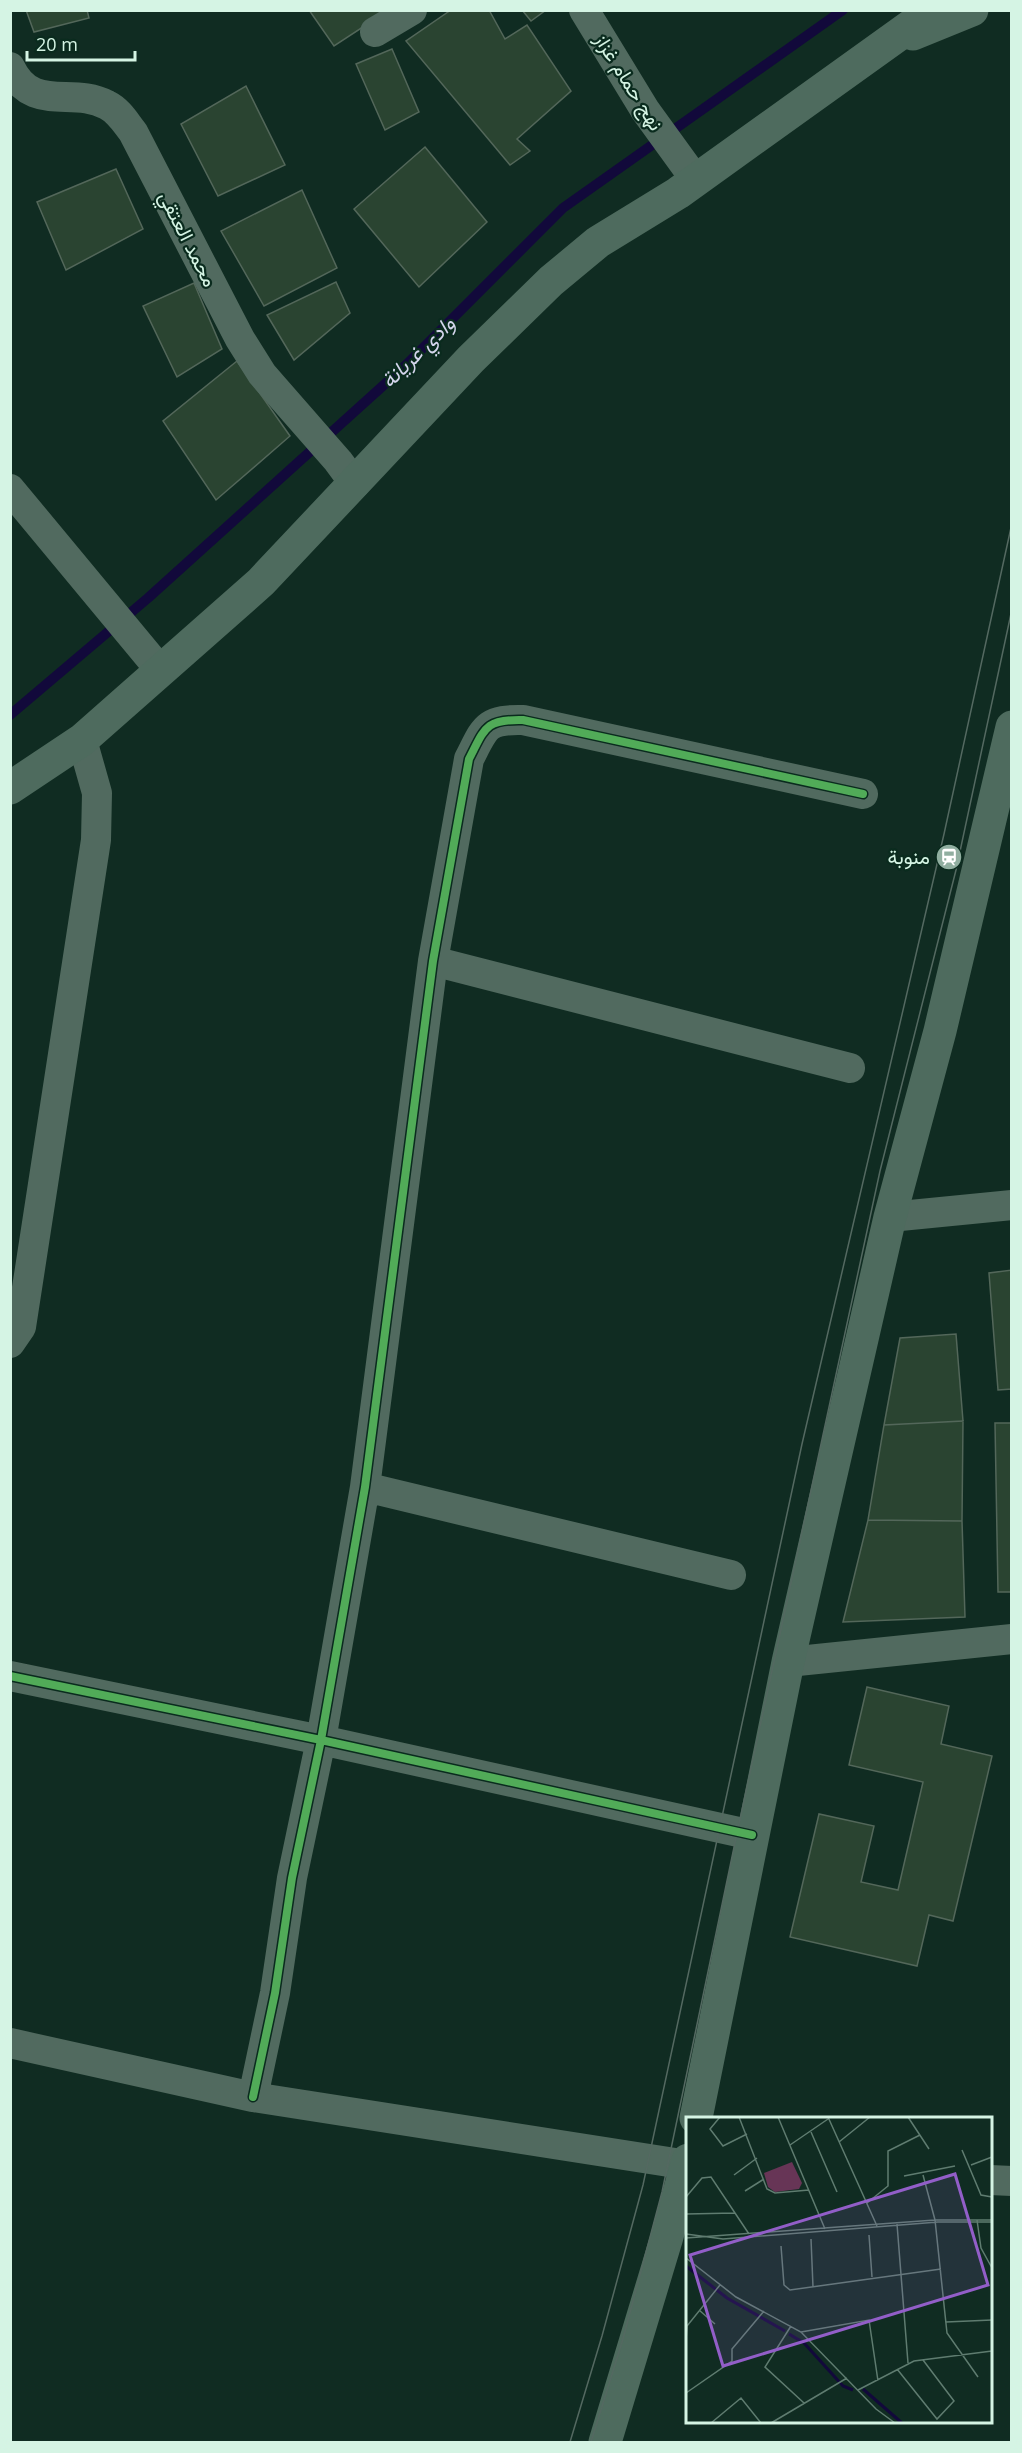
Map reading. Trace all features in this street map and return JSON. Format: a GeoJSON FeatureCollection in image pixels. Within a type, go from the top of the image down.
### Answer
{"type":"FeatureCollection","features":[{"type":"Feature","properties":{"kind":"main road"},"geometry":{"type":"LineString","coordinates":[[10,788],[82,740],[261,582],[347,472],[471,359],[551,281],[598,242],[678,193],[694,179],[933,10]]}},
{"type":"Feature","properties":{"kind":"main road"},"geometry":{"type":"LineString","coordinates":[[884,46],[972,10]]}},
{"type":"Feature","properties":{"kind":"main road"},"geometry":{"type":"LineString","coordinates":[[696,2117],[788,1662],[890,1217],[940,1031],[1011,726]]}},
{"type":"Feature","properties":{"kind":"main road"},"geometry":{"type":"LineString","coordinates":[[605,2442],[686,2167]]}},
{"type":"Feature","properties":{"kind":"street"},"geometry":{"type":"LineString","coordinates":[[375,32],[412,10]]}},
{"type":"Feature","properties":{"kind":"street","name":"نهج حمام غزاز"},"geometry":{"type":"LineString","coordinates":[[584,10],[645,110],[694,179]]}},
{"type":"Feature","properties":{"kind":"street","name":"محمد العتقي"},"geometry":{"type":"LineString","coordinates":[[10,67],[17,81],[29,91],[45,96],[98,101],[116,110],[133,132],[240,339],[262,374],[347,472]]}},
{"type":"Feature","properties":{"kind":"street"},"geometry":{"type":"LineString","coordinates":[[10,489],[162,671]]}},
{"type":"Feature","properties":{"kind":"street"},"geometry":{"type":"LineString","coordinates":[[253,2097],[275,1993],[292,1878],[321,1740],[365,1487],[433,961],[469,759],[485,729],[501,719],[523,720],[863,794]]}},
{"type":"Feature","properties":{"kind":"street"},"geometry":{"type":"LineString","coordinates":[[10,1343],[21,1327],[96,840],[97,793],[82,740]]}},
{"type":"Feature","properties":{"kind":"street"},"geometry":{"type":"LineString","coordinates":[[433,961],[850,1068]]}},
{"type":"Feature","properties":{"kind":"street"},"geometry":{"type":"LineString","coordinates":[[890,1217],[1011,1205]]}},
{"type":"Feature","properties":{"kind":"street"},"geometry":{"type":"LineString","coordinates":[[365,1487],[731,1575]]}},
{"type":"Feature","properties":{"kind":"street"},"geometry":{"type":"LineString","coordinates":[[788,1662],[1009,1649]]}},
{"type":"Feature","properties":{"kind":"street"},"geometry":{"type":"LineString","coordinates":[[10,1676],[321,1740],[752,1835]]}},
{"type":"Feature","properties":{"kind":"street"},"geometry":{"type":"LineString","coordinates":[[10,2043],[253,2097],[686,2164]]}},
{"type":"Feature","properties":{"kind":"street"},"geometry":{"type":"LineString","coordinates":[[992,2180],[1011,2181]]}},
{"type":"Feature","properties":{"kind":"building"},"geometry":{"type":"Polygon","coordinates":[[[26,10],[87,10],[89,18],[34,32],[26,10]]]}},
{"type":"Feature","properties":{"kind":"building"},"geometry":{"type":"Polygon","coordinates":[[[309,10],[389,10],[334,46],[309,10]]]}},
{"type":"Feature","properties":{"kind":"building"},"geometry":{"type":"Polygon","coordinates":[[[451,10],[489,10],[505,39],[527,25],[571,91],[517,139],[530,151],[510,165],[406,41],[451,10]]]}},
{"type":"Feature","properties":{"kind":"building"},"geometry":{"type":"Polygon","coordinates":[[[522,10],[546,10],[531,21],[522,10]]]}},
{"type":"Feature","properties":{"kind":"building"},"geometry":{"type":"Polygon","coordinates":[[[392,49],[419,112],[385,130],[356,64],[392,49]]]}},
{"type":"Feature","properties":{"kind":"building"},"geometry":{"type":"Polygon","coordinates":[[[246,86],[285,165],[218,196],[181,124],[246,86]]]}},
{"type":"Feature","properties":{"kind":"building"},"geometry":{"type":"Polygon","coordinates":[[[425,147],[487,222],[419,287],[354,209],[425,147]]]}},
{"type":"Feature","properties":{"kind":"building"},"geometry":{"type":"Polygon","coordinates":[[[116,169],[143,229],[66,270],[37,202],[116,169]]]}},
{"type":"Feature","properties":{"kind":"building"},"geometry":{"type":"Polygon","coordinates":[[[302,190],[337,268],[264,306],[221,231],[302,190]]]}},
{"type":"Feature","properties":{"kind":"building"},"geometry":{"type":"Polygon","coordinates":[[[336,282],[350,313],[294,360],[267,315],[336,282]]]}},
{"type":"Feature","properties":{"kind":"building"},"geometry":{"type":"Polygon","coordinates":[[[194,283],[222,349],[177,377],[143,306],[194,283]]]}},
{"type":"Feature","properties":{"kind":"building"},"geometry":{"type":"Polygon","coordinates":[[[237,361],[290,436],[216,500],[163,421],[237,361]]]}},
{"type":"Feature","properties":{"kind":"building"},"geometry":{"type":"Polygon","coordinates":[[[1012,1270],[1012,1389],[998,1390],[989,1273],[1012,1270]]]}},
{"type":"Feature","properties":{"kind":"building"},"geometry":{"type":"Polygon","coordinates":[[[956,1334],[963,1421],[884,1425],[900,1338],[956,1334]]]}},
{"type":"Feature","properties":{"kind":"building"},"geometry":{"type":"Polygon","coordinates":[[[963,1421],[962,1521],[868,1520],[884,1425],[963,1421]]]}},
{"type":"Feature","properties":{"kind":"building"},"geometry":{"type":"Polygon","coordinates":[[[995,1423],[1012,1423],[1012,1592],[998,1592],[995,1423]]]}},
{"type":"Feature","properties":{"kind":"building"},"geometry":{"type":"Polygon","coordinates":[[[868,1520],[962,1521],[965,1617],[843,1622],[868,1520]]]}},
{"type":"Feature","properties":{"kind":"building"},"geometry":{"type":"Polygon","coordinates":[[[867,1687],[949,1706],[941,1744],[992,1756],[953,1921],[929,1915],[917,1966],[790,1937],[819,1814],[874,1826],[861,1882],[898,1890],[923,1782],[849,1765],[867,1687]]]}},
{"type":"Feature","properties":{"kind":"waterway","name":"وادي غريانة"},"geometry":{"type":"LineString","coordinates":[[10,715],[148,598],[406,365],[563,208],[843,10]]}},
{"type":"Feature","properties":{"kind":"tram line"},"geometry":{"type":"LineString","coordinates":[[570,2442],[602,2336],[643,2185],[802,1444],[944,834],[1012,523]]}},
{"type":"Feature","properties":{"kind":"tram line"},"geometry":{"type":"LineString","coordinates":[[591,2442],[623,2339],[662,2192],[880,1171],[956,870],[1012,609]]}},
{"type":"Feature","properties":{"kind":"cycle path"},"geometry":{"type":"LineString","coordinates":[[253,2097],[275,1993],[292,1878],[321,1740],[365,1487],[433,961],[469,759],[483,733],[493,724],[501,721],[523,720],[863,794]]}},
{"type":"Feature","properties":{"kind":"cycle path"},"geometry":{"type":"LineString","coordinates":[[10,1676],[321,1740],[752,1835]]}},
{"type":"Feature","properties":{"kind":"place","name":"منوبة"},"geometry":{"type":"Point","coordinates":[949,857]}}]}
